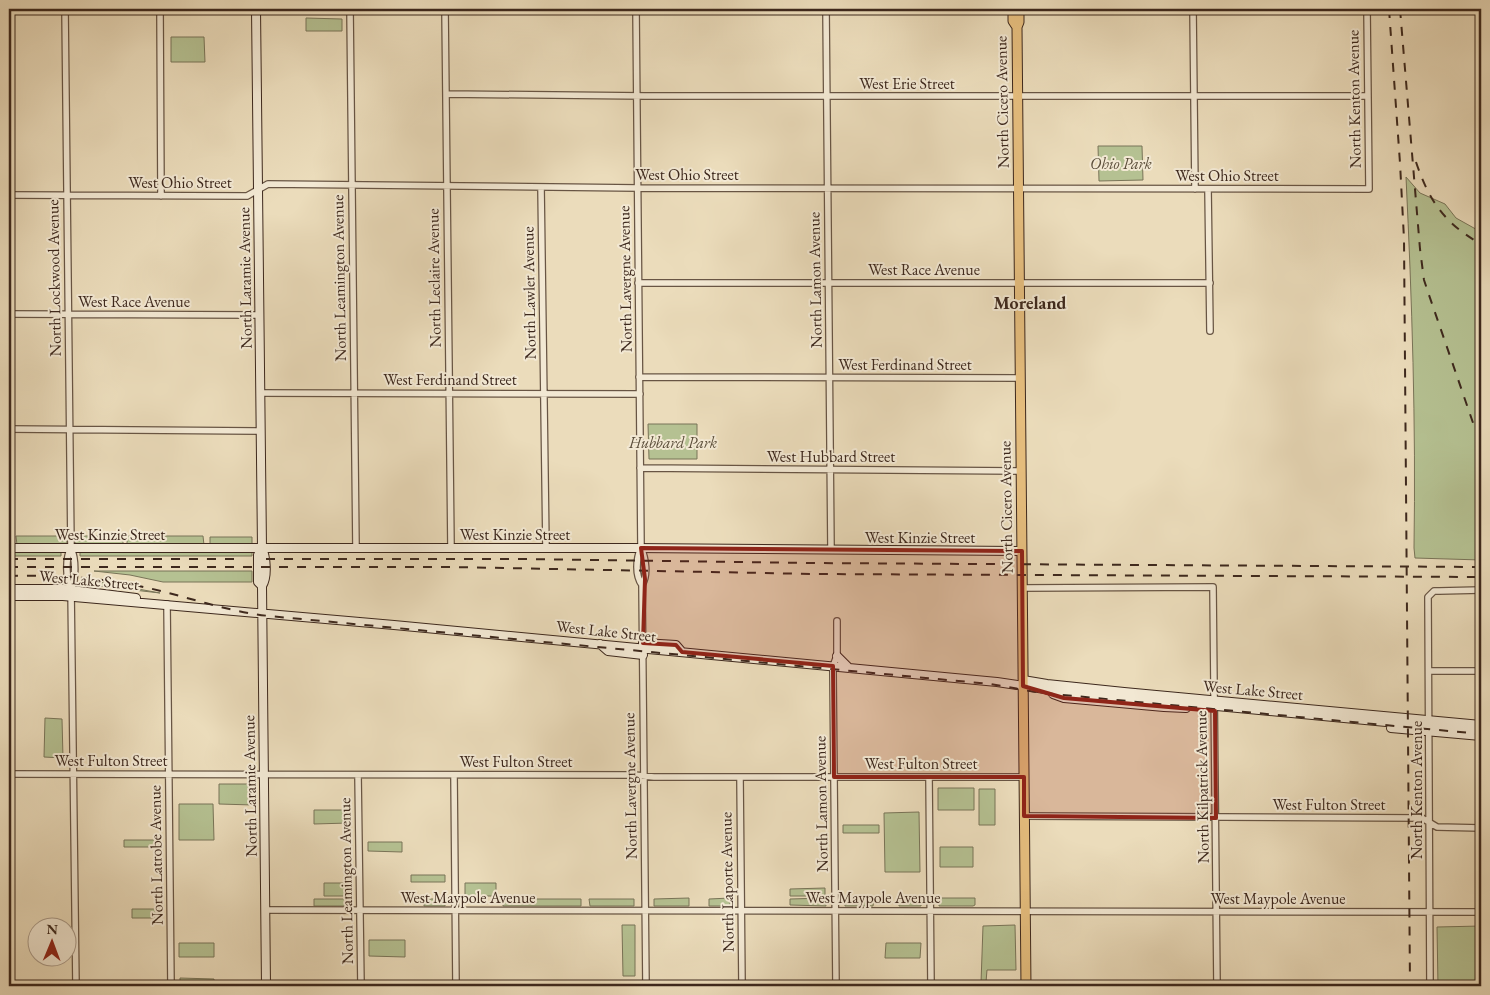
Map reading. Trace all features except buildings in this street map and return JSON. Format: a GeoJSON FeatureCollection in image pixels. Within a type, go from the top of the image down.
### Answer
{"type":"FeatureCollection","features":[{"type":"Feature","properties":{"kind":"main road","name":"North Cicero Avenue"},"geometry":{"type":"LineString","coordinates":[[1013,9],[1013,21],[1016,27],[1017,97],[1026,986]]}},
{"type":"Feature","properties":{"kind":"main road","name":"North Cicero Avenue"},"geometry":{"type":"LineString","coordinates":[[1016,27],[1019,22],[1019,9]]}},
{"type":"Feature","properties":{"kind":"street","name":"North Lockwood Avenue"},"geometry":{"type":"LineString","coordinates":[[65,9],[71,548],[74,554],[74,584],[71,594],[76,986]]}},
{"type":"Feature","properties":{"kind":"street"},"geometry":{"type":"LineString","coordinates":[[160,9],[161,196]]}},
{"type":"Feature","properties":{"kind":"street","name":"North Laramie Avenue"},"geometry":{"type":"LineString","coordinates":[[256,9],[260,431],[262,548],[265,582],[262,586],[262,613],[266,986]]}},
{"type":"Feature","properties":{"kind":"street"},"geometry":{"type":"LineString","coordinates":[[292,9],[438,9]]}},
{"type":"Feature","properties":{"kind":"street","name":"North Leamington Avenue"},"geometry":{"type":"LineString","coordinates":[[350,9],[356,548]]}},
{"type":"Feature","properties":{"kind":"street","name":"North Leclaire Avenue"},"geometry":{"type":"LineString","coordinates":[[446,9],[451,548]]}},
{"type":"Feature","properties":{"kind":"street","name":"North Lavergne Avenue"},"geometry":{"type":"LineString","coordinates":[[636,9],[641,548],[645,556],[645,579],[642,585],[646,986]]}},
{"type":"Feature","properties":{"kind":"street","name":"North Lamon Avenue"},"geometry":{"type":"LineString","coordinates":[[826,9],[831,550]]}},
{"type":"Feature","properties":{"kind":"street"},"geometry":{"type":"LineString","coordinates":[[1193,9],[1195,189]]}},
{"type":"Feature","properties":{"kind":"street","name":"North Kenton Avenue"},"geometry":{"type":"LineString","coordinates":[[1367,9],[1368,190]]}},
{"type":"Feature","properties":{"kind":"street","name":"West Erie Street"},"geometry":{"type":"LineString","coordinates":[[446,94],[1017,97],[1368,96]]}},
{"type":"Feature","properties":{"kind":"street","name":"West Ohio Street"},"geometry":{"type":"LineString","coordinates":[[9,195],[246,196],[268,184],[638,188],[1368,190]]}},
{"type":"Feature","properties":{"kind":"street","name":"North Lawler Avenue"},"geometry":{"type":"LineString","coordinates":[[542,187],[546,548]]}},
{"type":"Feature","properties":{"kind":"street"},"geometry":{"type":"LineString","coordinates":[[1208,189],[1210,331]]}},
{"type":"Feature","properties":{"kind":"street","name":"West Race Avenue"},"geometry":{"type":"LineString","coordinates":[[638,283],[1210,283]]}},
{"type":"Feature","properties":{"kind":"street","name":"West Race Avenue"},"geometry":{"type":"LineString","coordinates":[[9,314],[259,315]]}},
{"type":"Feature","properties":{"kind":"street","name":"West Ferdinand Street"},"geometry":{"type":"LineString","coordinates":[[639,377],[1020,378]]}},
{"type":"Feature","properties":{"kind":"street","name":"West Ferdinand Street"},"geometry":{"type":"LineString","coordinates":[[260,393],[640,394]]}},
{"type":"Feature","properties":{"kind":"street"},"geometry":{"type":"LineString","coordinates":[[9,429],[260,431]]}},
{"type":"Feature","properties":{"kind":"street","name":"West Hubbard Street"},"geometry":{"type":"LineString","coordinates":[[640,468],[1021,471]]}},
{"type":"Feature","properties":{"kind":"street","name":"West Kinzie Street"},"geometry":{"type":"LineString","coordinates":[[9,548],[641,548],[1022,551]]}},
{"type":"Feature","properties":{"kind":"street","name":"North Kilpatrick Avenue"},"geometry":{"type":"LineString","coordinates":[[1022,588],[1213,587],[1217,986]]}},
{"type":"Feature","properties":{"kind":"street","name":"West Lake Street"},"geometry":{"type":"LineString","coordinates":[[9,589],[71,594],[157,605],[167,604],[997,682],[1047,684],[1215,706]]}},
{"type":"Feature","properties":{"kind":"street","name":"North Kenton Avenue"},"geometry":{"type":"LineString","coordinates":[[1430,986],[1428,601],[1430,594],[1439,590],[1481,590]]}},
{"type":"Feature","properties":{"kind":"street","name":"West Lake Street"},"geometry":{"type":"LineString","coordinates":[[9,596],[71,594]]}},
{"type":"Feature","properties":{"kind":"street","name":"North Latrobe Avenue"},"geometry":{"type":"LineString","coordinates":[[167,604],[171,986]]}},
{"type":"Feature","properties":{"kind":"street","name":"North Lamon Avenue"},"geometry":{"type":"LineString","coordinates":[[836,986],[833,666],[837,656],[837,621]]}},
{"type":"Feature","properties":{"kind":"street"},"geometry":{"type":"LineString","coordinates":[[600,644],[608,651],[676,645],[682,652]]}},
{"type":"Feature","properties":{"kind":"street"},"geometry":{"type":"LineString","coordinates":[[837,656],[849,668]]}},
{"type":"Feature","properties":{"kind":"street"},"geometry":{"type":"LineString","coordinates":[[1428,671],[1481,671]]}},
{"type":"Feature","properties":{"kind":"street","name":"West Lake Street"},"geometry":{"type":"LineString","coordinates":[[1023,683],[1042,689],[1481,731]]}},
{"type":"Feature","properties":{"kind":"street","name":"West Lake Street"},"geometry":{"type":"LineString","coordinates":[[1429,726],[1481,726]]}},
{"type":"Feature","properties":{"kind":"street","name":"West Lake Street"},"geometry":{"type":"LineString","coordinates":[[1429,726],[1481,736]]}},
{"type":"Feature","properties":{"kind":"street","name":"West Fulton Street"},"geometry":{"type":"LineString","coordinates":[[9,774],[1024,777]]}},
{"type":"Feature","properties":{"kind":"street","name":"North Leamington Avenue"},"geometry":{"type":"LineString","coordinates":[[358,775],[361,986]]}},
{"type":"Feature","properties":{"kind":"street"},"geometry":{"type":"LineString","coordinates":[[454,775],[456,986]]}},
{"type":"Feature","properties":{"kind":"street","name":"North Laporte Avenue"},"geometry":{"type":"LineString","coordinates":[[740,777],[742,986]]}},
{"type":"Feature","properties":{"kind":"street"},"geometry":{"type":"LineString","coordinates":[[929,777],[931,986]]}},
{"type":"Feature","properties":{"kind":"street","name":"West Fulton Street"},"geometry":{"type":"LineString","coordinates":[[1024,816],[1422,818],[1437,828],[1481,828]]}},
{"type":"Feature","properties":{"kind":"street","name":"West Maypole Avenue"},"geometry":{"type":"LineString","coordinates":[[265,910],[1481,912]]}},
{"type":"Feature","properties":{"kind":"highlighted area"},"geometry":{"type":"Polygon","coordinates":[[[641,548],[1022,551],[1023,686],[1064,698],[1215,711],[1216,818],[1024,816],[1024,777],[834,777],[833,666],[682,652],[676,645],[643,643],[645,579],[641,548]]]}},
{"type":"Feature","properties":{"kind":"green space"},"geometry":{"type":"Polygon","coordinates":[[[306,18],[342,19],[342,31],[306,31],[306,18]]]}},
{"type":"Feature","properties":{"kind":"green space"},"geometry":{"type":"Polygon","coordinates":[[[171,37],[204,37],[205,62],[171,62],[171,37]]]}},
{"type":"Feature","properties":{"kind":"green space","name":"Ohio Park"},"geometry":{"type":"Polygon","coordinates":[[[1098,146],[1142,146],[1143,180],[1099,181],[1098,146]]]}},
{"type":"Feature","properties":{"kind":"green space"},"geometry":{"type":"Polygon","coordinates":[[[1406,177],[1420,193],[1445,204],[1456,218],[1481,232],[1481,560],[1415,558],[1413,362],[1406,177]]]}},
{"type":"Feature","properties":{"kind":"green space","name":"Hubbard Park"},"geometry":{"type":"Polygon","coordinates":[[[648,424],[697,424],[697,459],[649,459],[648,424]]]}},
{"type":"Feature","properties":{"kind":"green space"},"geometry":{"type":"Polygon","coordinates":[[[16,536],[67,536],[67,543],[66,545],[17,545],[16,536]]]}},
{"type":"Feature","properties":{"kind":"green space"},"geometry":{"type":"Polygon","coordinates":[[[75,536],[123,536],[123,545],[77,545],[75,543],[75,536]]]}},
{"type":"Feature","properties":{"kind":"green space"},"geometry":{"type":"Polygon","coordinates":[[[127,536],[203,536],[204,545],[127,544],[127,536]]]}},
{"type":"Feature","properties":{"kind":"green space"},"geometry":{"type":"Polygon","coordinates":[[[210,537],[252,537],[252,545],[210,544],[210,537]]]}},
{"type":"Feature","properties":{"kind":"green space"},"geometry":{"type":"Polygon","coordinates":[[[9,552],[61,552],[61,556],[9,556],[9,552]]]}},
{"type":"Feature","properties":{"kind":"green space"},"geometry":{"type":"Polygon","coordinates":[[[80,552],[252,552],[252,556],[80,556],[80,552]]]}},
{"type":"Feature","properties":{"kind":"green space"},"geometry":{"type":"Polygon","coordinates":[[[94,571],[252,571],[252,582],[163,582],[130,575],[94,571]]]}},
{"type":"Feature","properties":{"kind":"green space"},"geometry":{"type":"Polygon","coordinates":[[[81,582],[99,582],[112,584],[112,586],[116,585],[160,593],[81,584],[81,582]]]}},
{"type":"Feature","properties":{"kind":"green space"},"geometry":{"type":"Polygon","coordinates":[[[45,718],[62,719],[63,758],[44,757],[45,718]]]}},
{"type":"Feature","properties":{"kind":"green space"},"geometry":{"type":"Polygon","coordinates":[[[219,784],[253,784],[253,805],[219,804],[219,784]]]}},
{"type":"Feature","properties":{"kind":"green space"},"geometry":{"type":"Polygon","coordinates":[[[938,788],[974,788],[974,810],[938,810],[938,788]]]}},
{"type":"Feature","properties":{"kind":"green space"},"geometry":{"type":"Polygon","coordinates":[[[979,789],[995,789],[995,825],[979,825],[979,789]]]}},
{"type":"Feature","properties":{"kind":"green space"},"geometry":{"type":"Polygon","coordinates":[[[179,804],[213,804],[214,840],[179,840],[179,804]]]}},
{"type":"Feature","properties":{"kind":"green space"},"geometry":{"type":"Polygon","coordinates":[[[314,810],[349,810],[349,823],[314,824],[314,810]]]}},
{"type":"Feature","properties":{"kind":"green space"},"geometry":{"type":"Polygon","coordinates":[[[919,812],[920,872],[885,872],[884,813],[919,812]]]}},
{"type":"Feature","properties":{"kind":"green space"},"geometry":{"type":"Polygon","coordinates":[[[843,825],[879,825],[879,833],[843,833],[843,825]]]}},
{"type":"Feature","properties":{"kind":"green space"},"geometry":{"type":"Polygon","coordinates":[[[124,840],[159,840],[159,847],[124,847],[124,840]]]}},
{"type":"Feature","properties":{"kind":"green space"},"geometry":{"type":"Polygon","coordinates":[[[368,842],[402,842],[402,852],[368,851],[368,842]]]}},
{"type":"Feature","properties":{"kind":"green space"},"geometry":{"type":"Polygon","coordinates":[[[940,847],[973,847],[973,867],[940,867],[940,847]]]}},
{"type":"Feature","properties":{"kind":"green space"},"geometry":{"type":"Polygon","coordinates":[[[411,875],[445,875],[445,882],[411,882],[411,875]]]}},
{"type":"Feature","properties":{"kind":"green space"},"geometry":{"type":"Polygon","coordinates":[[[324,883],[349,883],[349,896],[324,896],[324,883]]]}},
{"type":"Feature","properties":{"kind":"green space"},"geometry":{"type":"Polygon","coordinates":[[[465,883],[496,883],[496,896],[465,896],[465,883]]]}},
{"type":"Feature","properties":{"kind":"green space"},"geometry":{"type":"Polygon","coordinates":[[[825,888],[825,896],[790,896],[790,889],[825,888]]]}},
{"type":"Feature","properties":{"kind":"green space"},"geometry":{"type":"Polygon","coordinates":[[[689,898],[689,906],[654,906],[654,899],[689,898]]]}},
{"type":"Feature","properties":{"kind":"green space"},"geometry":{"type":"Polygon","coordinates":[[[730,898],[730,906],[709,906],[709,899],[730,898]]]}},
{"type":"Feature","properties":{"kind":"green space"},"geometry":{"type":"Polygon","coordinates":[[[825,898],[826,906],[790,905],[790,899],[825,898]]]}},
{"type":"Feature","properties":{"kind":"green space"},"geometry":{"type":"Polygon","coordinates":[[[845,898],[874,899],[873,906],[845,906],[845,898]]]}},
{"type":"Feature","properties":{"kind":"green space"},"geometry":{"type":"Polygon","coordinates":[[[899,898],[921,898],[921,906],[899,906],[899,898]]]}},
{"type":"Feature","properties":{"kind":"green space"},"geometry":{"type":"Polygon","coordinates":[[[939,898],[975,898],[975,905],[939,906],[939,898]]]}},
{"type":"Feature","properties":{"kind":"green space"},"geometry":{"type":"Polygon","coordinates":[[[314,899],[348,899],[348,906],[314,906],[314,899]]]}},
{"type":"Feature","properties":{"kind":"green space"},"geometry":{"type":"Polygon","coordinates":[[[424,899],[445,899],[445,906],[424,906],[424,899]]]}},
{"type":"Feature","properties":{"kind":"green space"},"geometry":{"type":"Polygon","coordinates":[[[503,899],[581,899],[581,906],[503,906],[503,899]]]}},
{"type":"Feature","properties":{"kind":"green space"},"geometry":{"type":"Polygon","coordinates":[[[589,899],[634,899],[634,906],[590,906],[589,899]]]}},
{"type":"Feature","properties":{"kind":"green space"},"geometry":{"type":"Polygon","coordinates":[[[132,909],[160,909],[160,918],[132,918],[132,909]]]}},
{"type":"Feature","properties":{"kind":"green space"},"geometry":{"type":"Polygon","coordinates":[[[622,925],[635,925],[635,976],[623,976],[622,925]]]}},
{"type":"Feature","properties":{"kind":"green space"},"geometry":{"type":"Polygon","coordinates":[[[1015,925],[1016,970],[987,970],[986,982],[981,983],[983,926],[1015,925]]]}},
{"type":"Feature","properties":{"kind":"green space"},"geometry":{"type":"Polygon","coordinates":[[[1481,926],[1481,986],[1438,986],[1437,927],[1481,926]]]}},
{"type":"Feature","properties":{"kind":"green space"},"geometry":{"type":"Polygon","coordinates":[[[369,940],[405,940],[405,957],[369,956],[369,940]]]}},
{"type":"Feature","properties":{"kind":"green space"},"geometry":{"type":"Polygon","coordinates":[[[179,943],[214,943],[214,957],[179,957],[179,943]]]}},
{"type":"Feature","properties":{"kind":"green space"},"geometry":{"type":"Polygon","coordinates":[[[886,943],[921,943],[920,958],[885,958],[886,943]]]}},
{"type":"Feature","properties":{"kind":"green space"},"geometry":{"type":"Polygon","coordinates":[[[180,978],[214,979],[214,986],[180,986],[180,978]]]}},
{"type":"Feature","properties":{"kind":"railway"},"geometry":{"type":"LineString","coordinates":[[1389,9],[1404,239],[1410,986]]}},
{"type":"Feature","properties":{"kind":"railway"},"geometry":{"type":"LineString","coordinates":[[1400,9],[1424,280],[1481,446]]}},
{"type":"Feature","properties":{"kind":"railway"},"geometry":{"type":"LineString","coordinates":[[1416,162],[1421,176],[1440,210],[1457,228],[1481,244]]}},
{"type":"Feature","properties":{"kind":"railway"},"geometry":{"type":"LineString","coordinates":[[9,559],[239,559]]}},
{"type":"Feature","properties":{"kind":"railway"},"geometry":{"type":"LineString","coordinates":[[266,559],[521,559],[810,563],[1481,567]]}},
{"type":"Feature","properties":{"kind":"railway"},"geometry":{"type":"LineString","coordinates":[[9,567],[451,567],[815,574],[1481,577]]}},
{"type":"Feature","properties":{"kind":"railway"},"geometry":{"type":"LineString","coordinates":[[9,576],[74,577],[107,580],[220,607],[269,616],[990,684],[1042,693],[1481,734]]}},
{"type":"Feature","properties":{"kind":"district","name":"Moreland"},"geometry":{"type":"Point","coordinates":[1030,302]}}]}
